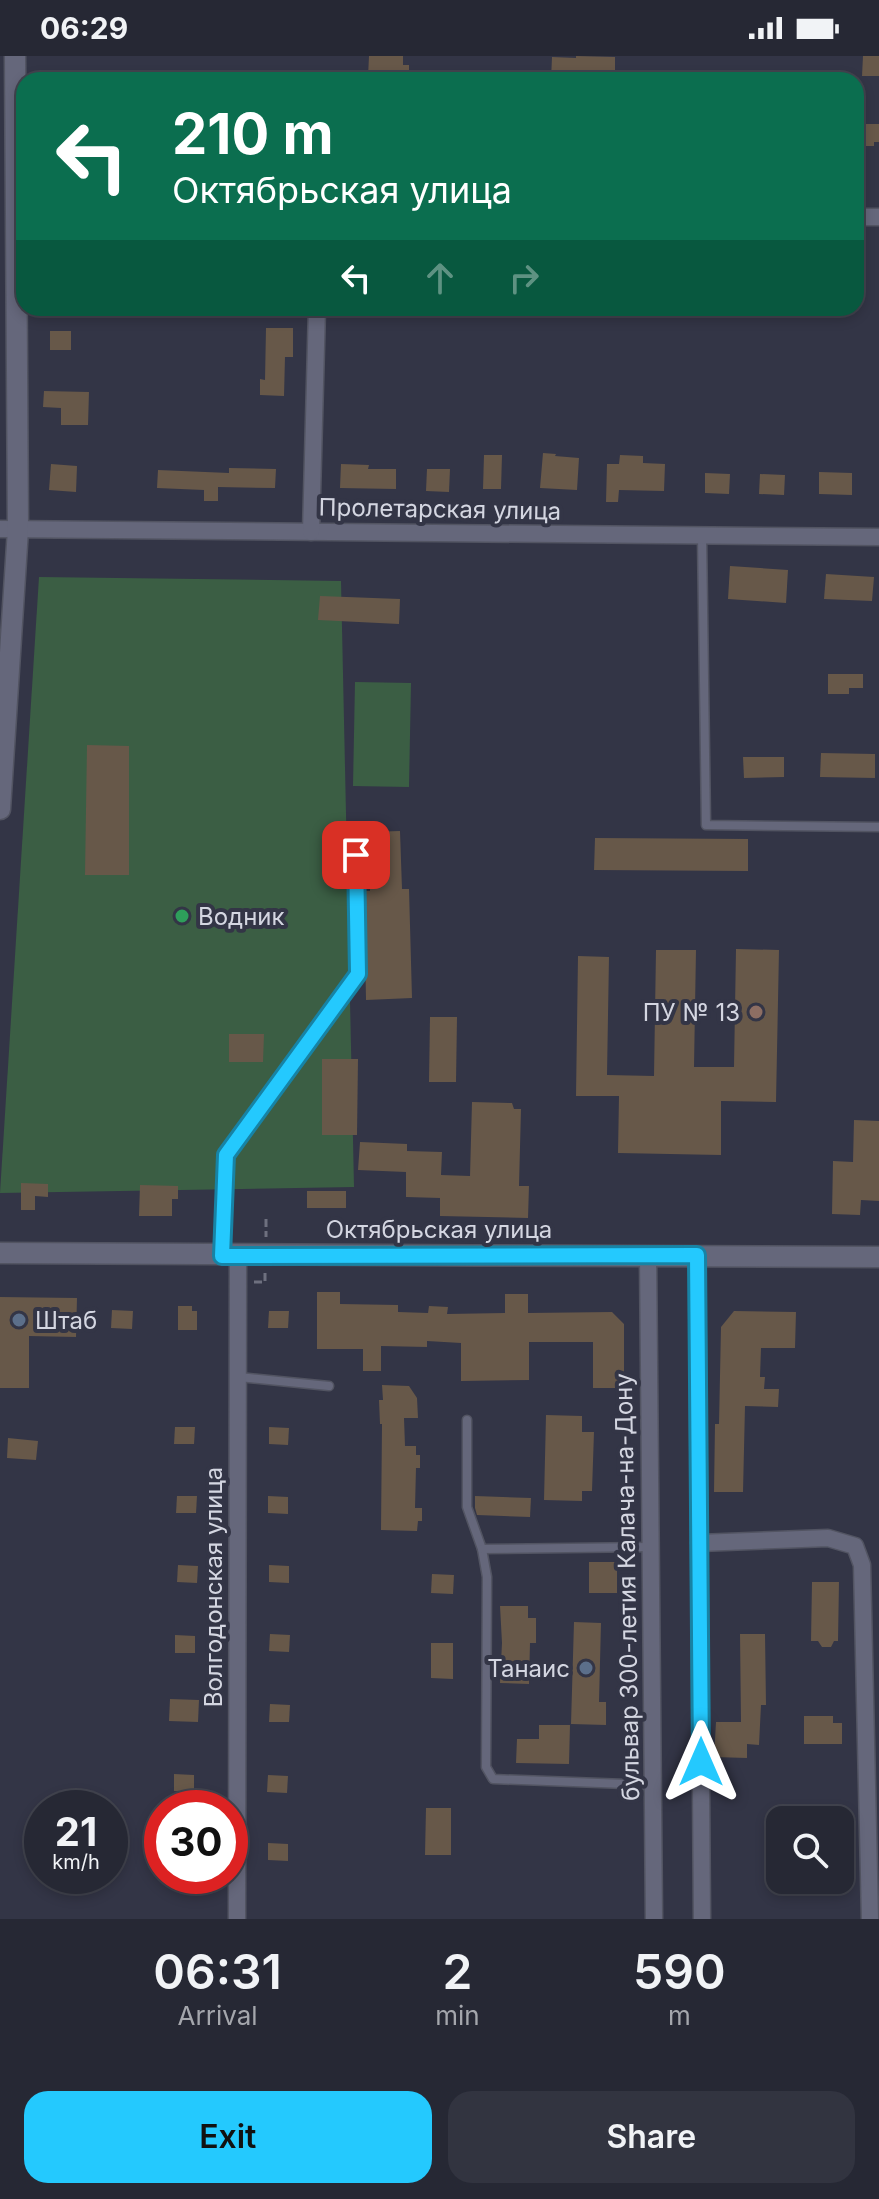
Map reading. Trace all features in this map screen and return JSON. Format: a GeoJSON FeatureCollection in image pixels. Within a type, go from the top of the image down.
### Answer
{"type":"FeatureCollection","features":[{"type":"Feature","properties":{"kind":"main road"},"geometry":{"type":"LineString","coordinates":[[15,56],[16,84]]}},
{"type":"Feature","properties":{"kind":"main road"},"geometry":{"type":"LineString","coordinates":[[0,809],[16,316]]}},
{"type":"Feature","properties":{"kind":"main road","name":"Октябрьская улица"},"geometry":{"type":"LineString","coordinates":[[0,1253],[879,1257]]}},
{"type":"Feature","properties":{"kind":"street"},"geometry":{"type":"LineString","coordinates":[[311,532],[317,316]]}},
{"type":"Feature","properties":{"kind":"street","name":"Пролетарская улица"},"geometry":{"type":"LineString","coordinates":[[9,529],[879,537]]}},
{"type":"Feature","properties":{"kind":"street","name":"бульвар 300-летия Калача-на-Дону"},"geometry":{"type":"LineString","coordinates":[[648,1255],[654,1919]]}},
{"type":"Feature","properties":{"kind":"street"},"geometry":{"type":"LineString","coordinates":[[697,1255],[702,1919]]}},
{"type":"Feature","properties":{"kind":"street","name":"Волгодонская улица"},"geometry":{"type":"LineString","coordinates":[[230,1256],[238,1377],[237,1919]]}},
{"type":"Feature","properties":{"kind":"street"},"geometry":{"type":"LineString","coordinates":[[699,1543],[828,1538],[855,1546],[862,1565],[870,1919]]}},
{"type":"Feature","properties":{"kind":"lane"},"geometry":{"type":"LineString","coordinates":[[702,535],[706,825],[879,827]]}},
{"type":"Feature","properties":{"kind":"lane"},"geometry":{"type":"LineString","coordinates":[[230,1256],[226,1155],[358,974],[356,855]]}},
{"type":"Feature","properties":{"kind":"lane"},"geometry":{"type":"LineString","coordinates":[[238,1377],[329,1386]]}},
{"type":"Feature","properties":{"kind":"lane"},"geometry":{"type":"LineString","coordinates":[[467,1420],[467,1507],[482,1549],[487,1577],[486,1767],[493,1779],[653,1785]]}},
{"type":"Feature","properties":{"kind":"lane"},"geometry":{"type":"LineString","coordinates":[[482,1549],[651,1547]]}},
{"type":"Feature","properties":{"kind":"green space","name":"Водник"},"geometry":{"type":"Polygon","coordinates":[[[39,577],[341,581],[354,1187],[0,1193],[39,577]]]}},
{"type":"Feature","properties":{"kind":"green space"},"geometry":{"type":"Polygon","coordinates":[[[355,682],[411,683],[409,787],[353,786],[355,682]]]}},
{"type":"Feature","properties":{"kind":"building"},"geometry":{"type":"Polygon","coordinates":[[[369,56],[403,56],[403,65],[409,65],[409,72],[368,72],[369,56]]]}},
{"type":"Feature","properties":{"kind":"building"},"geometry":{"type":"Polygon","coordinates":[[[863,56],[879,56],[879,76],[864,76],[863,56]]]}},
{"type":"Feature","properties":{"kind":"building"},"geometry":{"type":"Polygon","coordinates":[[[552,57],[615,57],[615,72],[551,72],[552,57]]]}},
{"type":"Feature","properties":{"kind":"building"},"geometry":{"type":"Polygon","coordinates":[[[864,124],[879,124],[879,142],[874,142],[874,146],[864,146],[864,124]]]}},
{"type":"Feature","properties":{"kind":"building"},"geometry":{"type":"Polygon","coordinates":[[[266,328],[293,328],[293,357],[285,357],[284,396],[260,395],[260,379],[265,380],[266,328]]]}},
{"type":"Feature","properties":{"kind":"building"},"geometry":{"type":"Polygon","coordinates":[[[50,331],[71,331],[71,350],[50,350],[50,331]]]}},
{"type":"Feature","properties":{"kind":"building"},"geometry":{"type":"Polygon","coordinates":[[[44,391],[89,392],[88,425],[61,425],[61,408],[43,407],[44,391]]]}},
{"type":"Feature","properties":{"kind":"building"},"geometry":{"type":"Polygon","coordinates":[[[543,453],[579,458],[577,490],[540,488],[543,453]]]}},
{"type":"Feature","properties":{"kind":"building"},"geometry":{"type":"Polygon","coordinates":[[[484,455],[502,455],[501,489],[483,489],[484,455]]]}},
{"type":"Feature","properties":{"kind":"building"},"geometry":{"type":"Polygon","coordinates":[[[620,455],[643,456],[643,463],[665,464],[664,491],[619,490],[618,502],[606,502],[607,464],[619,464],[620,455]]]}},
{"type":"Feature","properties":{"kind":"building"},"geometry":{"type":"Polygon","coordinates":[[[51,464],[77,466],[76,492],[49,490],[51,464]]]}},
{"type":"Feature","properties":{"kind":"building"},"geometry":{"type":"Polygon","coordinates":[[[341,464],[369,465],[368,469],[396,469],[396,489],[340,488],[341,464]]]}},
{"type":"Feature","properties":{"kind":"building"},"geometry":{"type":"Polygon","coordinates":[[[229,468],[276,469],[275,488],[218,487],[218,501],[204,501],[204,490],[157,488],[158,470],[229,473],[229,468]]]}},
{"type":"Feature","properties":{"kind":"building"},"geometry":{"type":"Polygon","coordinates":[[[427,469],[450,469],[449,492],[426,491],[427,469]]]}},
{"type":"Feature","properties":{"kind":"building"},"geometry":{"type":"Polygon","coordinates":[[[819,472],[852,473],[852,495],[819,494],[819,472]]]}},
{"type":"Feature","properties":{"kind":"building"},"geometry":{"type":"Polygon","coordinates":[[[705,473],[730,474],[729,494],[705,493],[705,473]]]}},
{"type":"Feature","properties":{"kind":"building"},"geometry":{"type":"Polygon","coordinates":[[[760,474],[785,475],[784,495],[759,494],[760,474]]]}},
{"type":"Feature","properties":{"kind":"building"},"geometry":{"type":"Polygon","coordinates":[[[730,566],[788,570],[786,603],[728,599],[730,566]]]}},
{"type":"Feature","properties":{"kind":"building"},"geometry":{"type":"Polygon","coordinates":[[[826,574],[874,577],[872,601],[824,599],[826,574]]]}},
{"type":"Feature","properties":{"kind":"building"},"geometry":{"type":"Polygon","coordinates":[[[320,596],[400,599],[399,624],[318,620],[320,596]]]}},
{"type":"Feature","properties":{"kind":"building"},"geometry":{"type":"Polygon","coordinates":[[[828,674],[863,674],[863,688],[849,688],[849,694],[828,694],[828,674]]]}},
{"type":"Feature","properties":{"kind":"building"},"geometry":{"type":"Polygon","coordinates":[[[87,745],[129,746],[129,875],[85,875],[87,745]]]}},
{"type":"Feature","properties":{"kind":"building"},"geometry":{"type":"Polygon","coordinates":[[[821,753],[875,754],[875,778],[820,777],[821,753]]]}},
{"type":"Feature","properties":{"kind":"building"},"geometry":{"type":"Polygon","coordinates":[[[743,757],[784,757],[784,777],[744,778],[743,757]]]}},
{"type":"Feature","properties":{"kind":"building"},"geometry":{"type":"Polygon","coordinates":[[[400,831],[402,889],[409,889],[412,998],[366,1000],[364,891],[370,891],[369,832],[400,831]]]}},
{"type":"Feature","properties":{"kind":"building"},"geometry":{"type":"Polygon","coordinates":[[[595,838],[748,839],[748,871],[594,870],[595,838]]]}},
{"type":"Feature","properties":{"kind":"building","name":"ПУ № 13"},"geometry":{"type":"Polygon","coordinates":[[[736,949],[779,950],[776,1102],[721,1101],[721,1155],[618,1153],[619,1096],[576,1096],[578,956],[609,957],[607,1075],[654,1076],[656,950],[696,950],[694,1067],[734,1067],[736,949]]]}},
{"type":"Feature","properties":{"kind":"building"},"geometry":{"type":"Polygon","coordinates":[[[430,1017],[457,1017],[456,1082],[429,1082],[430,1017]]]}},
{"type":"Feature","properties":{"kind":"building"},"geometry":{"type":"Polygon","coordinates":[[[229,1034],[264,1034],[263,1062],[229,1062],[229,1034]]]}},
{"type":"Feature","properties":{"kind":"building"},"geometry":{"type":"Polygon","coordinates":[[[322,1059],[358,1059],[357,1135],[322,1135],[322,1059]]]}},
{"type":"Feature","properties":{"kind":"building"},"geometry":{"type":"Polygon","coordinates":[[[472,1102],[512,1103],[514,1109],[521,1109],[519,1186],[529,1186],[528,1218],[440,1216],[440,1198],[406,1197],[406,1172],[358,1170],[360,1142],[407,1144],[407,1151],[442,1152],[441,1175],[470,1176],[472,1102]]]}},
{"type":"Feature","properties":{"kind":"building"},"geometry":{"type":"Polygon","coordinates":[[[854,1120],[879,1121],[879,1201],[861,1200],[860,1215],[832,1214],[833,1161],[853,1162],[854,1120]]]}},
{"type":"Feature","properties":{"kind":"building"},"geometry":{"type":"Polygon","coordinates":[[[21,1183],[48,1184],[48,1197],[35,1196],[35,1210],[21,1210],[21,1183]]]}},
{"type":"Feature","properties":{"kind":"building"},"geometry":{"type":"Polygon","coordinates":[[[140,1185],[178,1186],[178,1199],[172,1199],[172,1216],[139,1216],[140,1185]]]}},
{"type":"Feature","properties":{"kind":"building"},"geometry":{"type":"Polygon","coordinates":[[[307,1191],[346,1191],[346,1208],[307,1208],[307,1191]]]}},
{"type":"Feature","properties":{"kind":"building"},"geometry":{"type":"Polygon","coordinates":[[[317,1292],[340,1292],[340,1304],[398,1305],[398,1312],[428,1313],[429,1306],[448,1307],[447,1314],[505,1313],[505,1294],[528,1294],[528,1313],[612,1312],[624,1324],[624,1388],[593,1388],[593,1342],[529,1342],[529,1380],[461,1381],[461,1343],[427,1341],[427,1347],[381,1346],[381,1371],[363,1371],[363,1349],[317,1349],[317,1292]]]}},
{"type":"Feature","properties":{"kind":"building"},"geometry":{"type":"Polygon","coordinates":[[[0,1297],[77,1298],[76,1337],[29,1336],[29,1388],[0,1388],[0,1297]]]}},
{"type":"Feature","properties":{"kind":"building"},"geometry":{"type":"Polygon","coordinates":[[[178,1306],[192,1306],[192,1311],[197,1311],[197,1330],[178,1330],[178,1306]]]}},
{"type":"Feature","properties":{"kind":"building"},"geometry":{"type":"Polygon","coordinates":[[[112,1310],[133,1311],[132,1329],[111,1328],[112,1310]]]}},
{"type":"Feature","properties":{"kind":"building"},"geometry":{"type":"Polygon","coordinates":[[[269,1311],[289,1311],[288,1328],[268,1328],[269,1311]]]}},
{"type":"Feature","properties":{"kind":"building"},"geometry":{"type":"Polygon","coordinates":[[[734,1311],[796,1312],[795,1348],[761,1348],[760,1377],[765,1377],[764,1389],[779,1389],[778,1407],[745,1406],[743,1492],[714,1492],[721,1327],[734,1311]]]}},
{"type":"Feature","properties":{"kind":"building"},"geometry":{"type":"Polygon","coordinates":[[[382,1385],[409,1386],[417,1398],[418,1418],[404,1418],[405,1446],[416,1446],[416,1455],[420,1455],[420,1468],[416,1468],[415,1508],[422,1508],[422,1521],[418,1521],[417,1531],[381,1530],[382,1424],[379,1400],[383,1400],[382,1385]]]}},
{"type":"Feature","properties":{"kind":"building"},"geometry":{"type":"Polygon","coordinates":[[[546,1415],[582,1416],[582,1432],[594,1432],[592,1491],[582,1491],[582,1501],[544,1500],[546,1415]]]}},
{"type":"Feature","properties":{"kind":"building"},"geometry":{"type":"Polygon","coordinates":[[[175,1427],[195,1427],[194,1444],[174,1444],[175,1427]]]}},
{"type":"Feature","properties":{"kind":"building"},"geometry":{"type":"Polygon","coordinates":[[[269,1427],[289,1428],[288,1445],[269,1444],[269,1427]]]}},
{"type":"Feature","properties":{"kind":"building"},"geometry":{"type":"Polygon","coordinates":[[[8,1438],[38,1441],[36,1460],[7,1458],[8,1438]]]}},
{"type":"Feature","properties":{"kind":"building"},"geometry":{"type":"Polygon","coordinates":[[[177,1496],[197,1496],[196,1513],[176,1513],[177,1496]]]}},
{"type":"Feature","properties":{"kind":"building"},"geometry":{"type":"Polygon","coordinates":[[[268,1496],[288,1497],[288,1514],[268,1513],[268,1496]]]}},
{"type":"Feature","properties":{"kind":"building"},"geometry":{"type":"Polygon","coordinates":[[[475,1496],[531,1498],[530,1517],[477,1515],[475,1496]]]}},
{"type":"Feature","properties":{"kind":"building"},"geometry":{"type":"Polygon","coordinates":[[[589,1562],[617,1562],[617,1593],[589,1593],[589,1562]]]}},
{"type":"Feature","properties":{"kind":"building"},"geometry":{"type":"Polygon","coordinates":[[[178,1565],[198,1566],[197,1583],[177,1582],[178,1565]]]}},
{"type":"Feature","properties":{"kind":"building"},"geometry":{"type":"Polygon","coordinates":[[[269,1565],[289,1566],[289,1583],[269,1582],[269,1565]]]}},
{"type":"Feature","properties":{"kind":"building"},"geometry":{"type":"Polygon","coordinates":[[[432,1574],[454,1575],[453,1594],[431,1593],[432,1574]]]}},
{"type":"Feature","properties":{"kind":"building"},"geometry":{"type":"Polygon","coordinates":[[[812,1582],[839,1582],[838,1641],[834,1641],[831,1647],[822,1647],[818,1641],[811,1641],[812,1582]]]}},
{"type":"Feature","properties":{"kind":"building"},"geometry":{"type":"Polygon","coordinates":[[[500,1606],[528,1606],[528,1618],[536,1618],[536,1643],[530,1643],[529,1684],[500,1683],[500,1606]]]}},
{"type":"Feature","properties":{"kind":"building","name":"Танаис"},"geometry":{"type":"Polygon","coordinates":[[[574,1622],[601,1623],[599,1702],[606,1702],[606,1725],[571,1724],[574,1622]]]}},
{"type":"Feature","properties":{"kind":"building"},"geometry":{"type":"Polygon","coordinates":[[[270,1634],[290,1635],[289,1652],[269,1651],[270,1634]]]}},
{"type":"Feature","properties":{"kind":"building"},"geometry":{"type":"Polygon","coordinates":[[[740,1634],[765,1634],[766,1705],[761,1705],[759,1745],[747,1744],[747,1758],[714,1757],[716,1722],[741,1722],[740,1634]]]}},
{"type":"Feature","properties":{"kind":"building"},"geometry":{"type":"Polygon","coordinates":[[[175,1635],[195,1636],[195,1653],[175,1653],[175,1635]]]}},
{"type":"Feature","properties":{"kind":"building"},"geometry":{"type":"Polygon","coordinates":[[[431,1643],[453,1643],[453,1679],[431,1678],[431,1643]]]}},
{"type":"Feature","properties":{"kind":"building"},"geometry":{"type":"Polygon","coordinates":[[[170,1699],[199,1700],[198,1722],[169,1721],[170,1699]]]}},
{"type":"Feature","properties":{"kind":"building"},"geometry":{"type":"Polygon","coordinates":[[[270,1704],[290,1705],[289,1722],[269,1722],[270,1704]]]}},
{"type":"Feature","properties":{"kind":"building"},"geometry":{"type":"Polygon","coordinates":[[[804,1716],[833,1716],[833,1723],[842,1723],[842,1744],[804,1744],[804,1716]]]}},
{"type":"Feature","properties":{"kind":"building"},"geometry":{"type":"Polygon","coordinates":[[[539,1725],[570,1725],[569,1764],[516,1763],[517,1739],[539,1739],[539,1725]]]}},
{"type":"Feature","properties":{"kind":"building"},"geometry":{"type":"Polygon","coordinates":[[[174,1774],[194,1775],[194,1790],[174,1790],[174,1774]]]}},
{"type":"Feature","properties":{"kind":"building"},"geometry":{"type":"Polygon","coordinates":[[[268,1775],[288,1776],[287,1793],[267,1792],[268,1775]]]}},
{"type":"Feature","properties":{"kind":"building"},"geometry":{"type":"Polygon","coordinates":[[[426,1808],[451,1808],[451,1855],[425,1855],[426,1808]]]}},
{"type":"Feature","properties":{"kind":"building"},"geometry":{"type":"Polygon","coordinates":[[[268,1843],[288,1844],[288,1861],[268,1860],[268,1843]]]}},
{"type":"Feature","properties":{"kind":"place","name":"Водник"},"geometry":{"type":"Point","coordinates":[182,916]}},
{"type":"Feature","properties":{"kind":"place","name":"ПУ № 13"},"geometry":{"type":"Point","coordinates":[756,1012]}},
{"type":"Feature","properties":{"kind":"place","name":"Штаб"},"geometry":{"type":"Point","coordinates":[19,1320]}},
{"type":"Feature","properties":{"kind":"place","name":"Танаис"},"geometry":{"type":"Point","coordinates":[586,1668]}},
{"type":"Feature","properties":{"kind":"route"},"geometry":{"type":"LineString","coordinates":[[356,855],[358,974],[226,1155],[222,1256],[697,1255],[701,1762]]}}]}
